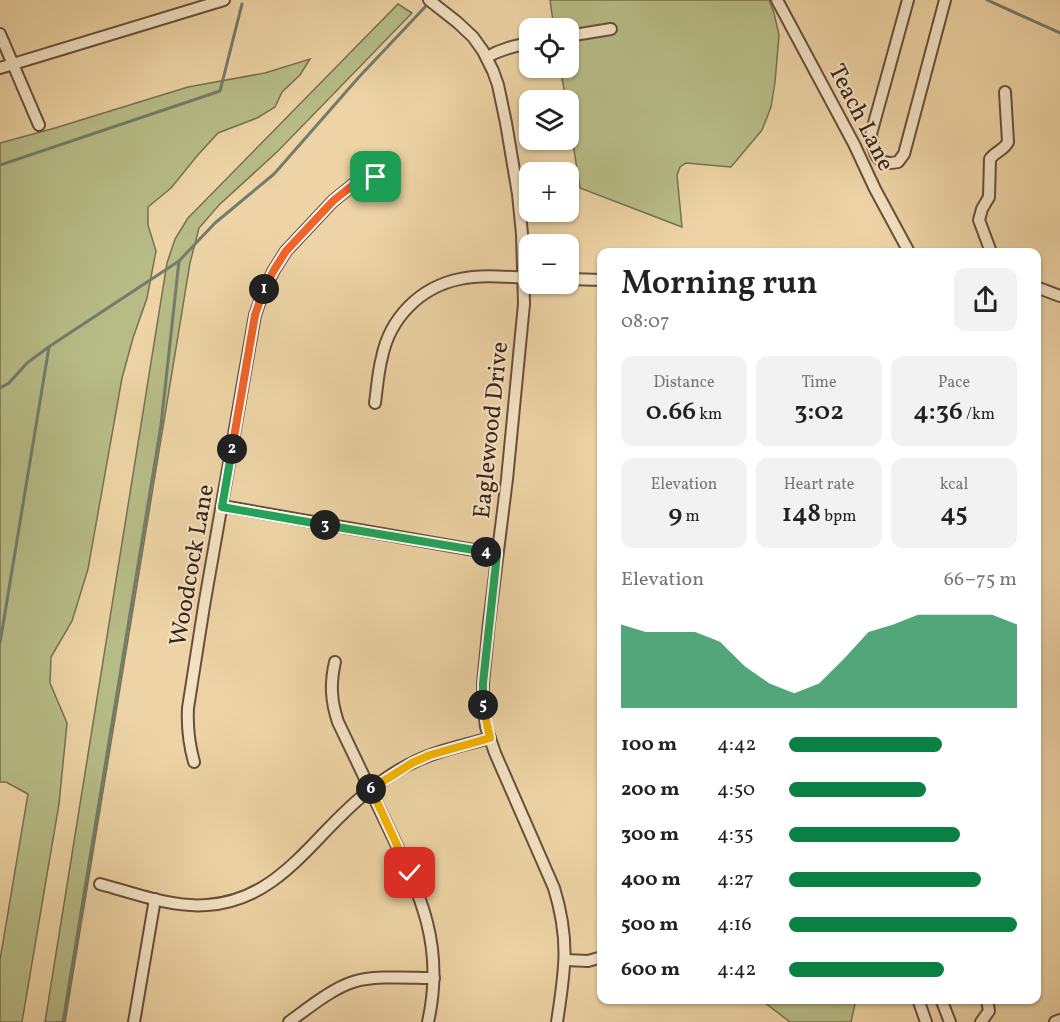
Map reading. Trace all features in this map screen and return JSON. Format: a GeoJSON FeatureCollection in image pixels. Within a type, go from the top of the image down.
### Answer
{"type":"FeatureCollection","features":[{"type":"Feature","properties":{"kind":"street"},"geometry":{"type":"LineString","coordinates":[[0,68],[224,0]]}},
{"type":"Feature","properties":{"kind":"street","name":"Eaglewood Drive"},"geometry":{"type":"LineString","coordinates":[[429,0],[473,37],[487,57],[493,71],[506,123],[522,234]]}},
{"type":"Feature","properties":{"kind":"street","name":"Teach Lane"},"geometry":{"type":"LineString","coordinates":[[777,0],[907,248]]}},
{"type":"Feature","properties":{"kind":"street"},"geometry":{"type":"LineString","coordinates":[[908,0],[871,134],[876,156],[881,161],[890,164],[898,162],[904,154],[945,0]]}},
{"type":"Feature","properties":{"kind":"street"},"geometry":{"type":"LineString","coordinates":[[579,34],[611,29]]}},
{"type":"Feature","properties":{"kind":"street"},"geometry":{"type":"LineString","coordinates":[[0,34],[39,125]]}},
{"type":"Feature","properties":{"kind":"street"},"geometry":{"type":"LineString","coordinates":[[487,57],[505,48],[519,45]]}},
{"type":"Feature","properties":{"kind":"street"},"geometry":{"type":"LineString","coordinates":[[990,248],[980,215],[989,197],[990,159],[993,154],[1006,147],[1008,142],[1005,92]]}},
{"type":"Feature","properties":{"kind":"street","name":"Woodcock Lane"},"geometry":{"type":"LineString","coordinates":[[194,762],[189,746],[188,708],[255,315],[264,290],[286,251],[333,201],[361,180],[376,177]]}},
{"type":"Feature","properties":{"kind":"street"},"geometry":{"type":"LineString","coordinates":[[375,403],[387,338],[404,310],[416,299],[429,290],[460,278],[519,278]]}},
{"type":"Feature","properties":{"kind":"street"},"geometry":{"type":"LineString","coordinates":[[579,279],[597,280]]}},
{"type":"Feature","properties":{"kind":"street"},"geometry":{"type":"LineString","coordinates":[[1041,289],[1060,296]]}},
{"type":"Feature","properties":{"kind":"street","name":"Eaglewood Drive"},"geometry":{"type":"LineString","coordinates":[[525,294],[483,683],[483,703],[490,738],[554,888],[561,910],[566,960],[557,1022]]}},
{"type":"Feature","properties":{"kind":"street"},"geometry":{"type":"LineString","coordinates":[[222,507],[497,554]]}},
{"type":"Feature","properties":{"kind":"street"},"geometry":{"type":"LineString","coordinates":[[335,662],[331,691],[332,705],[338,722],[410,873],[427,918],[432,945],[434,978],[428,1022]]}},
{"type":"Feature","properties":{"kind":"street"},"geometry":{"type":"LineString","coordinates":[[100,884],[187,905],[205,906],[234,901],[283,874],[370,789],[412,763],[430,755],[490,738]]}},
{"type":"Feature","properties":{"kind":"street"},"geometry":{"type":"LineString","coordinates":[[134,1022],[155,898]]}},
{"type":"Feature","properties":{"kind":"street"},"geometry":{"type":"LineString","coordinates":[[566,960],[588,961],[597,958]]}},
{"type":"Feature","properties":{"kind":"street"},"geometry":{"type":"LineString","coordinates":[[289,1022],[340,987],[353,982],[367,979],[434,978]]}},
{"type":"Feature","properties":{"kind":"street"},"geometry":{"type":"LineString","coordinates":[[920,1004],[926,1022]]}},
{"type":"Feature","properties":{"kind":"street"},"geometry":{"type":"LineString","coordinates":[[943,1004],[950,1022]]}},
{"type":"Feature","properties":{"kind":"street"},"geometry":{"type":"LineString","coordinates":[[981,1022],[989,1011],[988,1004]]}},
{"type":"Feature","properties":{"kind":"street"},"geometry":{"type":"LineString","coordinates":[[1054,1022],[1060,1020]]}},
{"type":"Feature","properties":{"kind":"green space"},"geometry":{"type":"Polygon","coordinates":[[[550,0],[769,0],[779,35],[771,107],[762,130],[731,167],[686,163],[680,167],[677,175],[682,227],[580,188],[579,162],[576,162],[574,150],[579,150],[579,90],[564,90],[562,78],[579,78],[579,18],[553,18],[550,0]]]}},
{"type":"Feature","properties":{"kind":"green space"},"geometry":{"type":"Polygon","coordinates":[[[398,4],[412,13],[278,151],[219,205],[199,228],[190,263],[65,1022],[45,1022],[167,263],[175,239],[188,218],[398,4]]]}},
{"type":"Feature","properties":{"kind":"green space"},"geometry":{"type":"Polygon","coordinates":[[[310,59],[300,75],[282,92],[275,107],[257,118],[218,133],[171,188],[148,207],[148,225],[156,251],[147,298],[122,378],[88,569],[72,621],[51,657],[50,683],[67,723],[59,804],[22,1022],[0,1022],[0,960],[28,794],[6,782],[0,782],[0,143],[188,87],[265,73],[310,59]]]}},
{"type":"Feature","properties":{"kind":"green space"},"geometry":{"type":"Polygon","coordinates":[[[767,1004],[855,1004],[851,1022],[790,1022],[767,1004]]]}},
{"type":"Feature","properties":{"kind":"waterway"},"geometry":{"type":"LineString","coordinates":[[987,0],[1060,33]]}},
{"type":"Feature","properties":{"kind":"waterway"},"geometry":{"type":"LineString","coordinates":[[0,165],[220,91],[242,4]]}},
{"type":"Feature","properties":{"kind":"waterway"},"geometry":{"type":"LineString","coordinates":[[0,388],[9,383],[27,363],[50,346],[179,261],[215,223],[274,174],[359,77],[425,7]]}},
{"type":"Feature","properties":{"kind":"waterway"},"geometry":{"type":"LineString","coordinates":[[63,1022],[161,425],[179,261]]}},
{"type":"Feature","properties":{"kind":"waterway"},"geometry":{"type":"LineString","coordinates":[[0,643],[49,347]]}},
{"type":"Feature","properties":{"kind":"route"},"geometry":{"type":"LineString","coordinates":[[376,177],[361,180],[333,201],[286,251],[264,290],[255,315],[222,507],[497,554],[483,683],[486,727],[490,738],[430,755],[412,763],[370,789],[410,873]]}}]}
